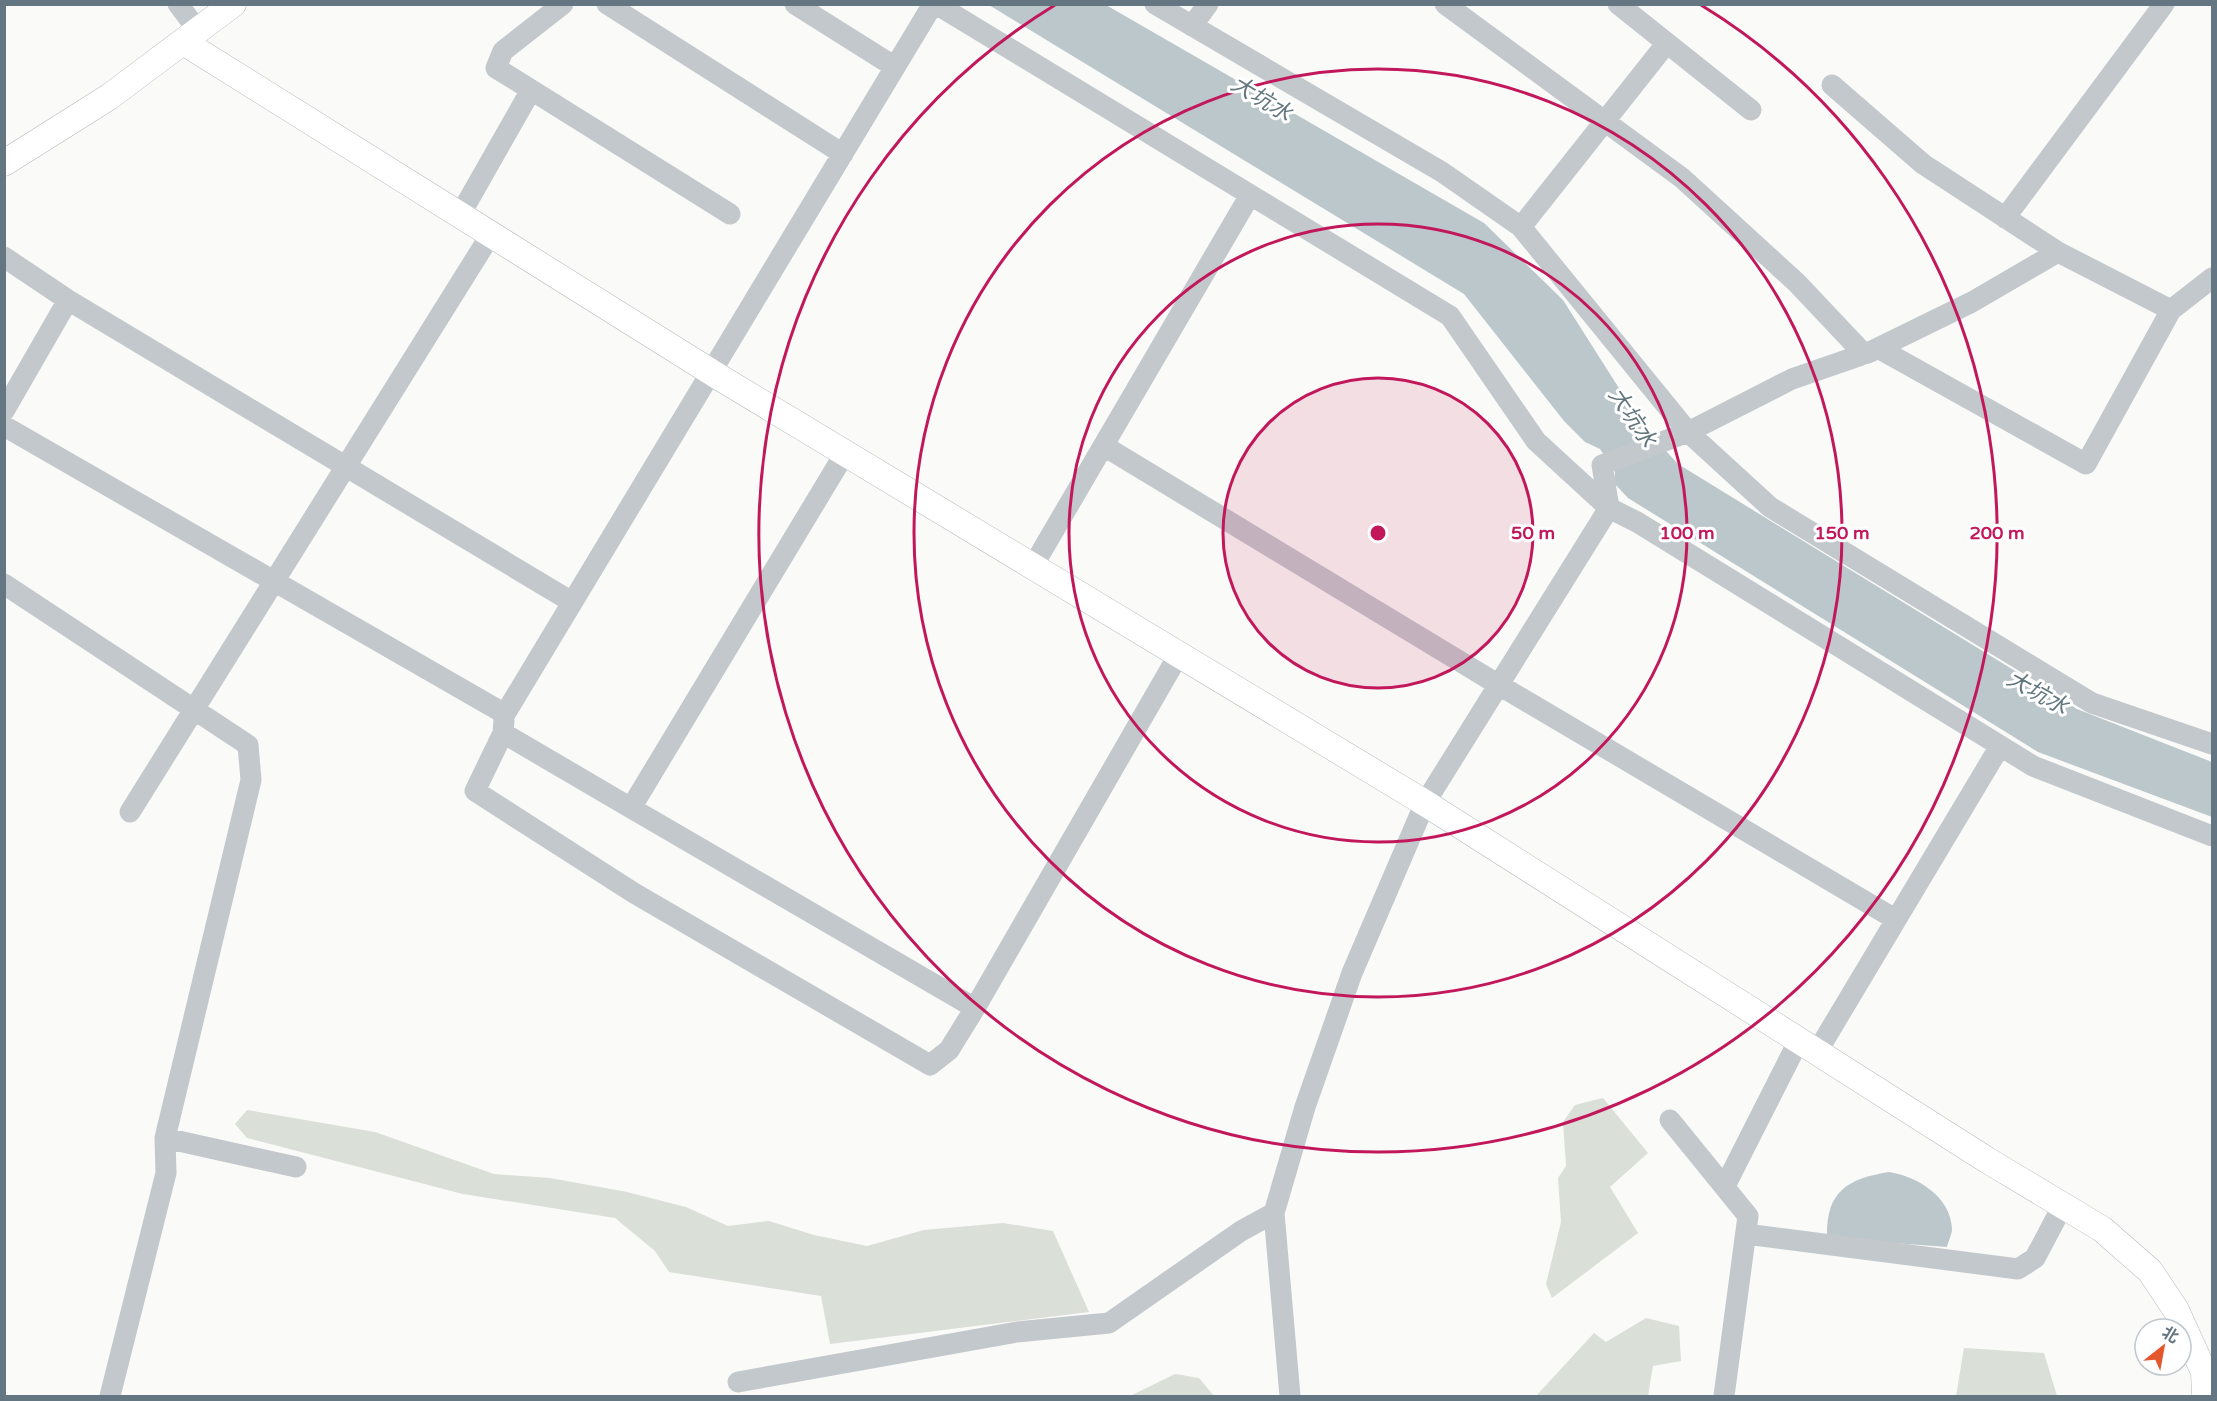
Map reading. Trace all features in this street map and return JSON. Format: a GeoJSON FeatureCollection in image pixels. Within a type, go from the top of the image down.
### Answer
{"type":"FeatureCollection","features":[{"type":"Feature","properties":{"kind":"main road"},"geometry":{"type":"LineString","coordinates":[[4,164],[109,97],[192,38],[233,4]]}},
{"type":"Feature","properties":{"kind":"main road"},"geometry":{"type":"LineString","coordinates":[[192,38],[460,215],[711,372],[1425,803],[2102,1229],[2150,1271],[2176,1310],[2207,1375]]}},
{"type":"Feature","properties":{"kind":"street"},"geometry":{"type":"LineString","coordinates":[[178,4],[192,38]]}},
{"type":"Feature","properties":{"kind":"street"},"geometry":{"type":"LineString","coordinates":[[563,4],[503,51],[496,68],[730,214]]}},
{"type":"Feature","properties":{"kind":"street"},"geometry":{"type":"LineString","coordinates":[[607,4],[843,154]]}},
{"type":"Feature","properties":{"kind":"street"},"geometry":{"type":"LineString","coordinates":[[795,4],[895,67]]}},
{"type":"Feature","properties":{"kind":"street"},"geometry":{"type":"LineString","coordinates":[[1179,654],[975,1008],[949,1050],[930,1065],[644,899],[475,791],[504,724],[572,602],[935,4],[1450,316],[1536,441],[1608,508],[1647,528],[2033,766],[2212,836]]}},
{"type":"Feature","properties":{"kind":"street"},"geometry":{"type":"LineString","coordinates":[[1155,4],[1442,172],[1521,228],[1688,432],[1770,507],[2091,703],[2212,744]]}},
{"type":"Feature","properties":{"kind":"street"},"geometry":{"type":"LineString","coordinates":[[1192,26],[1208,4]]}},
{"type":"Feature","properties":{"kind":"street"},"geometry":{"type":"LineString","coordinates":[[1445,4],[1682,178],[1871,351],[2086,465],[2171,309],[2212,278]]}},
{"type":"Feature","properties":{"kind":"street"},"geometry":{"type":"LineString","coordinates":[[1618,4],[1751,110]]}},
{"type":"Feature","properties":{"kind":"street"},"geometry":{"type":"LineString","coordinates":[[2005,218],[2164,4]]}},
{"type":"Feature","properties":{"kind":"street"},"geometry":{"type":"LineString","coordinates":[[1521,228],[1666,44]]}},
{"type":"Feature","properties":{"kind":"street"},"geometry":{"type":"LineString","coordinates":[[1832,85],[1923,164],[2058,252],[2171,309]]}},
{"type":"Feature","properties":{"kind":"street"},"geometry":{"type":"LineString","coordinates":[[460,215],[531,90]]}},
{"type":"Feature","properties":{"kind":"street"},"geometry":{"type":"LineString","coordinates":[[1033,566],[1251,195]]}},
{"type":"Feature","properties":{"kind":"street"},"geometry":{"type":"LineString","coordinates":[[130,812],[491,234]]}},
{"type":"Feature","properties":{"kind":"street"},"geometry":{"type":"LineString","coordinates":[[1290,1396],[1274,1213],[1305,1107],[1352,973],[1425,803],[1608,508],[1602,465],[1688,432],[1792,379],[1871,351],[1972,303],[2058,252]]}},
{"type":"Feature","properties":{"kind":"street"},"geometry":{"type":"LineString","coordinates":[[4,257],[68,300],[572,602]]}},
{"type":"Feature","properties":{"kind":"street"},"geometry":{"type":"LineString","coordinates":[[4,411],[68,300]]}},
{"type":"Feature","properties":{"kind":"street"},"geometry":{"type":"LineString","coordinates":[[4,426],[275,581],[504,724],[631,808],[975,1008]]}},
{"type":"Feature","properties":{"kind":"street"},"geometry":{"type":"LineString","coordinates":[[1104,446],[1498,685],[1895,919]]}},
{"type":"Feature","properties":{"kind":"street"},"geometry":{"type":"LineString","coordinates":[[631,808],[845,453]]}},
{"type":"Feature","properties":{"kind":"street"},"geometry":{"type":"LineString","coordinates":[[4,584],[248,745],[251,780],[165,1138],[166,1173],[110,1396]]}},
{"type":"Feature","properties":{"kind":"street"},"geometry":{"type":"LineString","coordinates":[[1725,1186],[1808,1046],[1895,919],[2000,746]]}},
{"type":"Feature","properties":{"kind":"street"},"geometry":{"type":"LineString","coordinates":[[1670,1120],[1748,1216],[1724,1396]]}},
{"type":"Feature","properties":{"kind":"street"},"geometry":{"type":"LineString","coordinates":[[165,1138],[296,1167]]}},
{"type":"Feature","properties":{"kind":"street"},"geometry":{"type":"LineString","coordinates":[[1746,1234],[2018,1269],[2035,1258],[2063,1205]]}},
{"type":"Feature","properties":{"kind":"street"},"geometry":{"type":"LineString","coordinates":[[738,1382],[1017,1332],[1109,1323],[1241,1231],[1274,1213]]}},
{"type":"Feature","properties":{"kind":"shaded area"},"geometry":{"type":"Polygon","coordinates":[[[1603,1098],[1648,1153],[1610,1187],[1638,1233],[1552,1298],[1546,1284],[1561,1222],[1558,1178],[1566,1166],[1563,1122],[1575,1105],[1603,1098]]]}},
{"type":"Feature","properties":{"kind":"shaded area"},"geometry":{"type":"Polygon","coordinates":[[[247,1110],[375,1132],[494,1174],[550,1178],[627,1192],[686,1207],[728,1226],[769,1221],[814,1235],[867,1246],[924,1230],[1003,1223],[1053,1231],[1089,1312],[830,1344],[821,1296],[669,1272],[655,1251],[615,1218],[463,1194],[247,1138],[235,1124],[247,1110]]]}},
{"type":"Feature","properties":{"kind":"shaded area"},"geometry":{"type":"Polygon","coordinates":[[[1646,1318],[1679,1326],[1681,1361],[1653,1366],[1648,1396],[1536,1396],[1594,1333],[1606,1342],[1646,1318]]]}},
{"type":"Feature","properties":{"kind":"shaded area"},"geometry":{"type":"Polygon","coordinates":[[[1964,1348],[2044,1353],[2057,1396],[1956,1396],[1964,1348]]]}},
{"type":"Feature","properties":{"kind":"shaded area"},"geometry":{"type":"Polygon","coordinates":[[[1175,1374],[1199,1378],[1214,1396],[1130,1396],[1175,1374]]]}},
{"type":"Feature","properties":{"kind":"water","name":"大坑水"},"geometry":{"type":"Polygon","coordinates":[[[989,5],[1106,5],[1484,223],[1563,300],[1643,426],[1678,464],[2077,709],[2212,762],[2212,817],[2038,752],[1628,498],[1614,483],[1615,471],[1600,449],[1585,442],[1564,421],[1464,294],[989,5]]]}},
{"type":"Feature","properties":{"kind":"water"},"geometry":{"type":"Polygon","coordinates":[[[1889,1172],[1921,1183],[1946,1207],[1952,1231],[1947,1247],[1827,1238],[1830,1209],[1842,1190],[1861,1179],[1889,1172]]]}}]}
